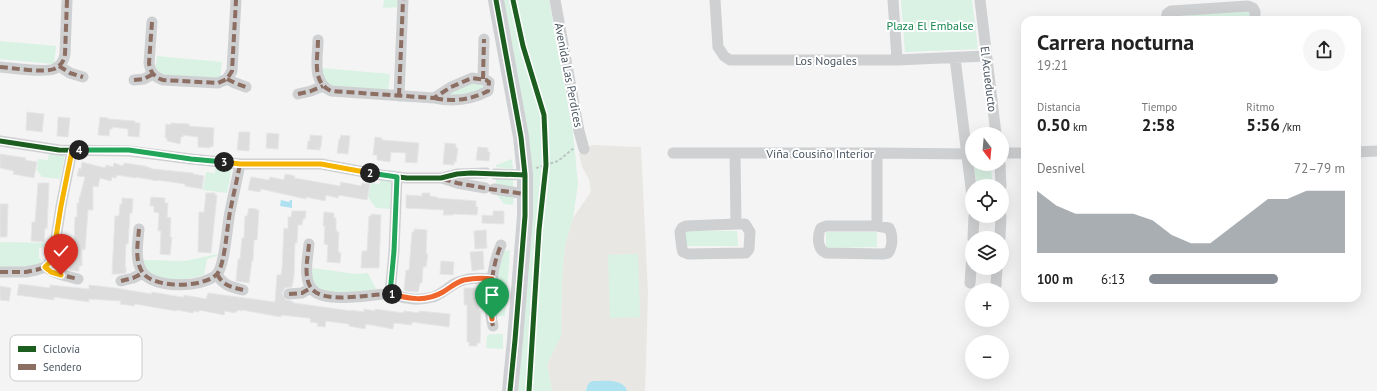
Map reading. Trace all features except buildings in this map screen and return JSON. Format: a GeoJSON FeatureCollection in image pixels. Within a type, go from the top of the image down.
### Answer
{"type":"FeatureCollection","features":[{"type":"Feature","properties":{"kind":"street"},"geometry":{"type":"LineString","coordinates":[[0,67],[47,70],[59,66],[64,59],[65,54],[67,0]]}},
{"type":"Feature","properties":{"kind":"street"},"geometry":{"type":"LineString","coordinates":[[152,22],[149,63],[153,74],[163,80],[213,83],[223,81],[230,75],[232,67],[236,0]]}},
{"type":"Feature","properties":{"kind":"street"},"geometry":{"type":"LineString","coordinates":[[399,96],[403,0]]}},
{"type":"Feature","properties":{"kind":"street"},"geometry":{"type":"LineString","coordinates":[[496,0],[521,137],[525,175],[516,332],[510,391]]}},
{"type":"Feature","properties":{"kind":"street","name":"Avenida Las Perdices"},"geometry":{"type":"LineString","coordinates":[[554,0],[583,144]]}},
{"type":"Feature","properties":{"kind":"street","name":"Los Nogales"},"geometry":{"type":"LineString","coordinates":[[715,0],[718,47],[724,56],[730,60],[897,60],[986,56]]}},
{"type":"Feature","properties":{"kind":"street"},"geometry":{"type":"LineString","coordinates":[[893,0],[897,60]]}},
{"type":"Feature","properties":{"kind":"street","name":"El Acueducto"},"geometry":{"type":"LineString","coordinates":[[980,0],[995,127]]}},
{"type":"Feature","properties":{"kind":"street"},"geometry":{"type":"LineString","coordinates":[[1167,16],[1171,11],[1236,3],[1253,8],[1255,16]]}},
{"type":"Feature","properties":{"kind":"street"},"geometry":{"type":"LineString","coordinates":[[483,79],[484,38]]}},
{"type":"Feature","properties":{"kind":"street"},"geometry":{"type":"LineString","coordinates":[[318,40],[317,75],[326,89],[434,98],[448,101],[462,100],[488,92],[489,82],[483,79],[472,78],[451,87],[434,98]]}},
{"type":"Feature","properties":{"kind":"street"},"geometry":{"type":"LineString","coordinates":[[955,58],[965,127]]}},
{"type":"Feature","properties":{"kind":"street"},"geometry":{"type":"LineString","coordinates":[[59,66],[70,73],[83,77]]}},
{"type":"Feature","properties":{"kind":"street"},"geometry":{"type":"LineString","coordinates":[[134,80],[153,74]]}},
{"type":"Feature","properties":{"kind":"street"},"geometry":{"type":"LineString","coordinates":[[227,78],[235,84],[246,87]]}},
{"type":"Feature","properties":{"kind":"street"},"geometry":{"type":"LineString","coordinates":[[298,94],[311,92],[323,86]]}},
{"type":"Feature","properties":{"kind":"street"},"geometry":{"type":"LineString","coordinates":[[0,141],[72,151],[129,150],[240,164],[321,164],[397,177],[418,179],[441,178],[457,174],[491,173],[525,175]]}},
{"type":"Feature","properties":{"kind":"street"},"geometry":{"type":"LineString","coordinates":[[0,272],[31,272],[45,267],[52,260],[72,151]]}},
{"type":"Feature","properties":{"kind":"street"},"geometry":{"type":"LineString","coordinates":[[1361,152],[1377,151]]}},
{"type":"Feature","properties":{"kind":"street"},"geometry":{"type":"LineString","coordinates":[[877,152],[877,226]]}},
{"type":"Feature","properties":{"kind":"street","name":"Viña Cousiño Interior"},"geometry":{"type":"LineString","coordinates":[[673,153],[877,152],[965,154]]}},
{"type":"Feature","properties":{"kind":"street"},"geometry":{"type":"LineString","coordinates":[[735,153],[736,224]]}},
{"type":"Feature","properties":{"kind":"street"},"geometry":{"type":"LineString","coordinates":[[1009,153],[1021,153]]}},
{"type":"Feature","properties":{"kind":"street"},"geometry":{"type":"LineString","coordinates":[[139,228],[139,266],[142,273],[153,281],[176,285],[198,282],[217,274],[223,257],[228,222],[240,164]]}},
{"type":"Feature","properties":{"kind":"street"},"geometry":{"type":"LineString","coordinates":[[390,294],[394,251],[397,177]]}},
{"type":"Feature","properties":{"kind":"street"},"geometry":{"type":"LineString","coordinates":[[441,178],[456,183],[525,194]]}},
{"type":"Feature","properties":{"kind":"street"},"geometry":{"type":"LineString","coordinates":[[736,224],[745,224],[750,232],[749,249],[746,253],[688,254],[683,252],[680,232],[682,228],[686,226],[736,224]]}},
{"type":"Feature","properties":{"kind":"street"},"geometry":{"type":"LineString","coordinates":[[826,226],[877,226],[889,228],[892,232],[891,249],[888,253],[826,253],[821,251],[819,247],[819,232],[821,228],[826,226]]}},
{"type":"Feature","properties":{"kind":"street"},"geometry":{"type":"LineString","coordinates":[[309,244],[306,272],[308,282],[311,288],[323,295],[334,297],[390,294],[406,299],[426,298],[440,293],[464,280],[478,278],[492,279]]}},
{"type":"Feature","properties":{"kind":"street"},"geometry":{"type":"LineString","coordinates":[[493,326],[491,311],[492,279],[495,259],[501,245]]}},
{"type":"Feature","properties":{"kind":"street"},"geometry":{"type":"LineString","coordinates":[[45,267],[51,272],[78,279]]}},
{"type":"Feature","properties":{"kind":"street"},"geometry":{"type":"LineString","coordinates":[[121,281],[133,278],[142,273]]}},
{"type":"Feature","properties":{"kind":"street"},"geometry":{"type":"LineString","coordinates":[[217,274],[220,280],[226,285],[243,290]]}},
{"type":"Feature","properties":{"kind":"street"},"geometry":{"type":"LineString","coordinates":[[970,283],[971,275]]}},
{"type":"Feature","properties":{"kind":"street"},"geometry":{"type":"LineString","coordinates":[[289,294],[302,293],[311,288]]}},
{"type":"Feature","properties":{"kind":"path"},"geometry":{"type":"LineString","coordinates":[[525,175],[535,168],[546,167],[558,161],[575,147],[583,144]]}},
{"type":"Feature","properties":{"kind":"path"},"geometry":{"type":"LineString","coordinates":[[546,159],[546,167]]}},
{"type":"Feature","properties":{"kind":"shaded area"},"geometry":{"type":"Polygon","coordinates":[[[592,145],[641,147],[648,292],[645,391],[552,391],[547,364],[561,335],[562,277],[565,245],[573,218],[591,192],[589,179],[582,167],[579,154],[592,145]]]}},
{"type":"Feature","properties":{"kind":"green space"},"geometry":{"type":"Polygon","coordinates":[[[384,0],[399,0],[398,7],[383,8],[384,0]]]}},
{"type":"Feature","properties":{"kind":"green space"},"geometry":{"type":"Polygon","coordinates":[[[504,0],[549,0],[573,133],[578,184],[573,218],[565,245],[562,277],[561,336],[547,364],[552,391],[516,391],[530,215],[504,0]]]}},
{"type":"Feature","properties":{"kind":"green space","name":"Plaza El Embalse"},"geometry":{"type":"Polygon","coordinates":[[[901,0],[972,0],[978,49],[905,52],[901,0]]]}},
{"type":"Feature","properties":{"kind":"green space"},"geometry":{"type":"Polygon","coordinates":[[[1249,9],[1250,16],[1182,16],[1249,9]]]}},
{"type":"Feature","properties":{"kind":"green space"},"geometry":{"type":"Polygon","coordinates":[[[0,41],[56,46],[54,64],[0,59],[0,41]]]}},
{"type":"Feature","properties":{"kind":"green space"},"geometry":{"type":"Polygon","coordinates":[[[157,56],[222,62],[220,79],[155,74],[157,56]]]}},
{"type":"Feature","properties":{"kind":"green space"},"geometry":{"type":"Polygon","coordinates":[[[322,68],[390,74],[388,91],[331,86],[323,79],[322,68]]]}},
{"type":"Feature","properties":{"kind":"green space"},"geometry":{"type":"Polygon","coordinates":[[[482,81],[485,89],[449,97],[447,93],[462,84],[482,81]]]}},
{"type":"Feature","properties":{"kind":"green space"},"geometry":{"type":"Polygon","coordinates":[[[49,152],[65,154],[60,179],[42,177],[37,170],[38,159],[48,160],[49,152]]]}},
{"type":"Feature","properties":{"kind":"green space"},"geometry":{"type":"Polygon","coordinates":[[[512,159],[513,169],[496,167],[496,165],[512,159]]]}},
{"type":"Feature","properties":{"kind":"green space"},"geometry":{"type":"Polygon","coordinates":[[[216,164],[232,167],[227,193],[203,190],[206,172],[215,173],[216,164]]]}},
{"type":"Feature","properties":{"kind":"green space"},"geometry":{"type":"Polygon","coordinates":[[[975,171],[991,171],[992,179],[976,179],[975,171]]]}},
{"type":"Feature","properties":{"kind":"green space"},"geometry":{"type":"Polygon","coordinates":[[[496,179],[513,179],[513,187],[496,185],[496,179]]]}},
{"type":"Feature","properties":{"kind":"green space"},"geometry":{"type":"Polygon","coordinates":[[[381,180],[392,181],[390,209],[376,208],[368,197],[371,183],[379,184],[381,180]]]}},
{"type":"Feature","properties":{"kind":"green space"},"geometry":{"type":"Polygon","coordinates":[[[496,194],[514,195],[513,205],[504,204],[496,194]]]}},
{"type":"Feature","properties":{"kind":"green space"},"geometry":{"type":"Polygon","coordinates":[[[685,231],[737,231],[738,246],[686,246],[685,231]]]}},
{"type":"Feature","properties":{"kind":"green space"},"geometry":{"type":"Polygon","coordinates":[[[826,232],[877,232],[877,247],[826,248],[826,232]]]}},
{"type":"Feature","properties":{"kind":"green space"},"geometry":{"type":"Polygon","coordinates":[[[0,242],[49,243],[49,247],[39,248],[39,258],[42,260],[39,263],[29,267],[0,268],[0,242]]]}},
{"type":"Feature","properties":{"kind":"green space"},"geometry":{"type":"Polygon","coordinates":[[[510,250],[505,316],[493,315],[498,263],[504,251],[510,250]]]}},
{"type":"Feature","properties":{"kind":"green space"},"geometry":{"type":"Polygon","coordinates":[[[217,254],[217,256],[207,259],[204,275],[174,280],[159,279],[153,276],[146,270],[143,260],[185,261],[217,254]]]}},
{"type":"Feature","properties":{"kind":"green space"},"geometry":{"type":"Polygon","coordinates":[[[638,254],[640,317],[610,318],[608,255],[638,254]]]}},
{"type":"Feature","properties":{"kind":"green space"},"geometry":{"type":"Polygon","coordinates":[[[312,268],[356,274],[368,273],[376,289],[340,293],[326,292],[315,286],[312,268]]]}},
{"type":"Feature","properties":{"kind":"green space"},"geometry":{"type":"Polygon","coordinates":[[[490,334],[503,334],[503,349],[486,348],[487,336],[490,334]]]}},
{"type":"Feature","properties":{"kind":"water"},"geometry":{"type":"Polygon","coordinates":[[[281,200],[289,202],[292,200],[292,208],[280,206],[281,200]]]}},
{"type":"Feature","properties":{"kind":"water"},"geometry":{"type":"Polygon","coordinates":[[[592,381],[618,382],[625,387],[627,391],[586,391],[588,384],[592,381]]]}},
{"type":"Feature","properties":{"kind":"marked path"},"geometry":{"type":"LineString","coordinates":[[0,67],[43,71],[54,69],[60,65],[65,54],[67,0]]}},
{"type":"Feature","properties":{"kind":"marked path"},"geometry":{"type":"LineString","coordinates":[[152,22],[149,63],[151,72],[155,76],[163,80],[218,83],[227,79],[232,71],[236,0]]}},
{"type":"Feature","properties":{"kind":"marked path"},"geometry":{"type":"LineString","coordinates":[[399,96],[403,0]]}},
{"type":"Feature","properties":{"kind":"marked path"},"geometry":{"type":"LineString","coordinates":[[483,79],[484,39]]}},
{"type":"Feature","properties":{"kind":"marked path"},"geometry":{"type":"LineString","coordinates":[[318,40],[318,76],[325,87],[331,91],[434,98],[451,87],[472,78],[486,80],[489,82],[488,91],[482,94],[455,100],[434,98]]}},
{"type":"Feature","properties":{"kind":"marked path"},"geometry":{"type":"LineString","coordinates":[[59,66],[70,73],[83,77]]}},
{"type":"Feature","properties":{"kind":"marked path"},"geometry":{"type":"LineString","coordinates":[[134,80],[144,79],[153,74]]}},
{"type":"Feature","properties":{"kind":"marked path"},"geometry":{"type":"LineString","coordinates":[[227,79],[246,87]]}},
{"type":"Feature","properties":{"kind":"marked path"},"geometry":{"type":"LineString","coordinates":[[298,94],[323,86]]}},
{"type":"Feature","properties":{"kind":"marked path"},"geometry":{"type":"LineString","coordinates":[[0,272],[26,272],[36,270],[45,267],[52,260],[72,151]]}},
{"type":"Feature","properties":{"kind":"marked path"},"geometry":{"type":"LineString","coordinates":[[139,229],[137,251],[138,263],[143,273],[149,278],[158,282],[180,285],[202,282],[211,279],[217,274],[222,262],[240,164]]}},
{"type":"Feature","properties":{"kind":"marked path"},"geometry":{"type":"LineString","coordinates":[[390,294],[394,251],[397,177]]}},
{"type":"Feature","properties":{"kind":"marked path"},"geometry":{"type":"LineString","coordinates":[[443,179],[485,188]]}},
{"type":"Feature","properties":{"kind":"marked path"},"geometry":{"type":"LineString","coordinates":[[489,189],[525,194]]}},
{"type":"Feature","properties":{"kind":"marked path"},"geometry":{"type":"LineString","coordinates":[[309,244],[307,278],[311,288],[317,293],[326,296],[347,297],[392,294],[409,299],[423,299],[436,296],[450,286],[465,280],[478,278],[492,279]]}},
{"type":"Feature","properties":{"kind":"marked path"},"geometry":{"type":"LineString","coordinates":[[493,326],[490,307],[491,285],[495,263],[501,245]]}},
{"type":"Feature","properties":{"kind":"marked path"},"geometry":{"type":"LineString","coordinates":[[45,267],[65,276],[78,279]]}},
{"type":"Feature","properties":{"kind":"marked path"},"geometry":{"type":"LineString","coordinates":[[121,281],[133,278],[143,273]]}},
{"type":"Feature","properties":{"kind":"marked path"},"geometry":{"type":"LineString","coordinates":[[217,274],[225,284],[243,290]]}},
{"type":"Feature","properties":{"kind":"marked path"},"geometry":{"type":"LineString","coordinates":[[289,294],[302,293],[311,288]]}},
{"type":"Feature","properties":{"kind":"cycle path"},"geometry":{"type":"LineString","coordinates":[[496,0],[521,137],[525,175],[525,216],[510,391]]}},
{"type":"Feature","properties":{"kind":"cycle path"},"geometry":{"type":"LineString","coordinates":[[513,0],[523,46],[544,115],[545,138],[546,165],[539,230],[529,391]]}},
{"type":"Feature","properties":{"kind":"cycle path"},"geometry":{"type":"LineString","coordinates":[[0,141],[59,150],[129,151],[240,164],[321,164],[381,175],[407,178],[441,178],[457,174],[471,173],[525,175]]}},
{"type":"Feature","properties":{"kind":"route"},"geometry":{"type":"LineString","coordinates":[[61,275],[51,272],[45,267],[52,260],[53,256],[72,151],[129,150],[240,164],[321,164],[397,177],[394,251],[390,294],[406,299],[426,298],[432,297],[464,280],[478,278],[492,279],[492,319]]}}]}
